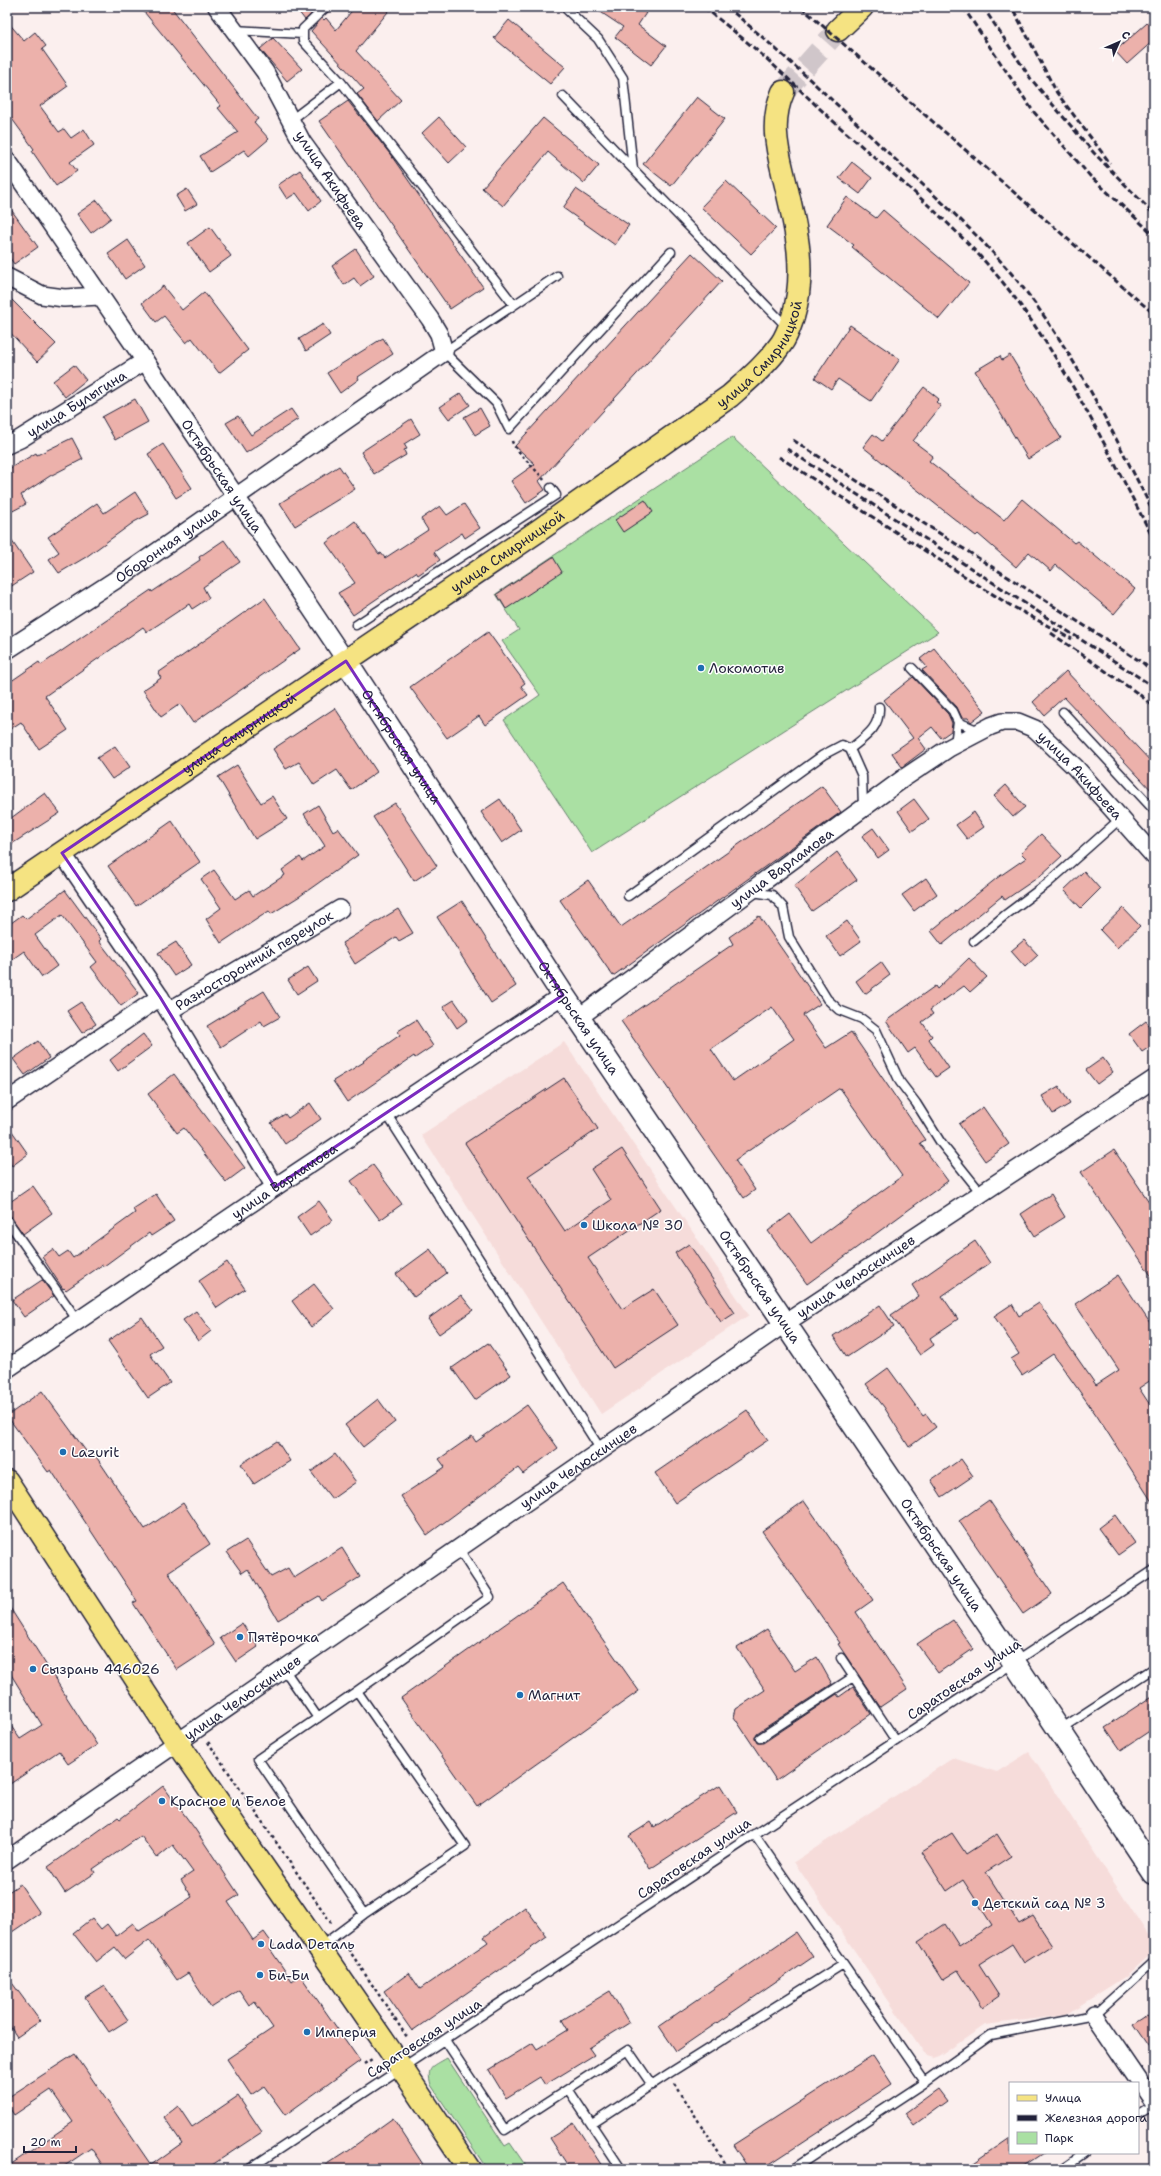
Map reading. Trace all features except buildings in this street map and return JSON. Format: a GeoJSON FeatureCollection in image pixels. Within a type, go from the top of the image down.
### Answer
{"type":"FeatureCollection","features":[{"type":"Feature","properties":{"kind":"main road"},"geometry":{"type":"LineString","coordinates":[[838,30],[862,7]]}},
{"type":"Feature","properties":{"kind":"main road","name":"улица Смирницкой"},"geometry":{"type":"LineString","coordinates":[[7,890],[538,531],[730,396],[775,352],[789,329],[800,287],[798,242],[780,162],[775,130],[776,113],[783,92]]}},
{"type":"Feature","properties":{"kind":"main road","name":"Октябрьская улица"},"geometry":{"type":"LineString","coordinates":[[346,661],[562,995],[1014,1662],[1058,1731],[1154,1873]]}},
{"type":"Feature","properties":{"kind":"main road"},"geometry":{"type":"LineString","coordinates":[[7,1481],[13,1503],[320,1948],[469,2169]]}},
{"type":"Feature","properties":{"kind":"street","name":"улица Акифьева"},"geometry":{"type":"LineString","coordinates":[[217,7],[265,72],[302,142],[430,318],[439,334],[444,352]]}},
{"type":"Feature","properties":{"kind":"street","name":"Октябрьская улица"},"geometry":{"type":"LineString","coordinates":[[7,160],[145,361],[346,661]]}},
{"type":"Feature","properties":{"kind":"street"},"geometry":{"type":"LineString","coordinates":[[7,277],[42,295],[64,298],[100,296]]}},
{"type":"Feature","properties":{"kind":"street","name":"Оборонная улица"},"geometry":{"type":"LineString","coordinates":[[7,650],[131,570],[444,352]]}},
{"type":"Feature","properties":{"kind":"street","name":"улица Булыгина"},"geometry":{"type":"LineString","coordinates":[[7,444],[20,439],[145,361]]}},
{"type":"Feature","properties":{"kind":"street","name":"улица Акифьева"},"geometry":{"type":"LineString","coordinates":[[987,729],[1002,722],[1018,722],[1035,729],[1075,767],[1154,856]]}},
{"type":"Feature","properties":{"kind":"street","name":"улица Варламова"},"geometry":{"type":"LineString","coordinates":[[578,1018],[904,778],[955,746],[987,729]]}},
{"type":"Feature","properties":{"kind":"street"},"geometry":{"type":"LineString","coordinates":[[62,852],[169,1011],[275,1187]]}},
{"type":"Feature","properties":{"kind":"street","name":"Разносторонний переулок"},"geometry":{"type":"LineString","coordinates":[[169,1011],[340,909]]}},
{"type":"Feature","properties":{"kind":"street","name":"улица Варламова"},"geometry":{"type":"LineString","coordinates":[[7,1370],[275,1187],[562,995]]}},
{"type":"Feature","properties":{"kind":"street","name":"Разносторонний переулок"},"geometry":{"type":"LineString","coordinates":[[7,1101],[160,997]]}},
{"type":"Feature","properties":{"kind":"street","name":"улица Челюскинцев"},"geometry":{"type":"LineString","coordinates":[[7,1860],[784,1324],[1154,1079]]}},
{"type":"Feature","properties":{"kind":"street"},"geometry":{"type":"LineString","coordinates":[[1094,2015],[1154,2104]]}},
{"type":"Feature","properties":{"kind":"lane"},"geometry":{"type":"LineString","coordinates":[[326,7],[303,29],[303,41],[341,82],[514,305]]}},
{"type":"Feature","properties":{"kind":"lane"},"geometry":{"type":"LineString","coordinates":[[564,7],[598,39],[623,78],[634,169]]}},
{"type":"Feature","properties":{"kind":"lane"},"geometry":{"type":"LineString","coordinates":[[234,30],[303,34]]}},
{"type":"Feature","properties":{"kind":"lane"},"geometry":{"type":"LineString","coordinates":[[291,120],[341,82]]}},
{"type":"Feature","properties":{"kind":"lane"},"geometry":{"type":"LineString","coordinates":[[563,96],[789,329]]}},
{"type":"Feature","properties":{"kind":"lane"},"geometry":{"type":"LineString","coordinates":[[557,276],[444,352],[496,403],[509,429],[671,252]]}},
{"type":"Feature","properties":{"kind":"lane"},"geometry":{"type":"LineString","coordinates":[[356,625],[556,495],[551,488]]}},
{"type":"Feature","properties":{"kind":"lane"},"geometry":{"type":"LineString","coordinates":[[912,668],[953,711],[958,722],[955,746]]}},
{"type":"Feature","properties":{"kind":"lane"},"geometry":{"type":"LineString","coordinates":[[850,748],[871,731],[880,720],[880,707]]}},
{"type":"Feature","properties":{"kind":"lane"},"geometry":{"type":"LineString","coordinates":[[1063,712],[1154,810]]}},
{"type":"Feature","properties":{"kind":"lane"},"geometry":{"type":"LineString","coordinates":[[958,722],[975,731],[987,729]]}},
{"type":"Feature","properties":{"kind":"lane"},"geometry":{"type":"LineString","coordinates":[[628,896],[823,755],[842,745],[850,748],[862,776],[863,808]]}},
{"type":"Feature","properties":{"kind":"lane"},"geometry":{"type":"LineString","coordinates":[[974,941],[1048,883],[1120,819]]}},
{"type":"Feature","properties":{"kind":"lane"},"geometry":{"type":"LineString","coordinates":[[749,891],[772,895],[783,906],[793,944],[827,999],[839,1010],[862,1019],[876,1030],[900,1082],[916,1103],[941,1144],[981,1193]]}},
{"type":"Feature","properties":{"kind":"lane"},"geometry":{"type":"LineString","coordinates":[[386,1113],[601,1450]]}},
{"type":"Feature","properties":{"kind":"lane"},"geometry":{"type":"LineString","coordinates":[[7,1220],[78,1321]]}},
{"type":"Feature","properties":{"kind":"lane"},"geometry":{"type":"LineString","coordinates":[[364,1914],[258,1759],[490,1597],[458,1548]]}},
{"type":"Feature","properties":{"kind":"lane","name":"Саратовская улица"},"geometry":{"type":"LineString","coordinates":[[249,2169],[1154,1570]]}},
{"type":"Feature","properties":{"kind":"lane"},"geometry":{"type":"LineString","coordinates":[[841,1658],[896,1740]]}},
{"type":"Feature","properties":{"kind":"lane"},"geometry":{"type":"LineString","coordinates":[[284,1668],[318,1718]]}},
{"type":"Feature","properties":{"kind":"lane"},"geometry":{"type":"LineString","coordinates":[[1058,1731],[1154,1668]]}},
{"type":"Feature","properties":{"kind":"lane"},"geometry":{"type":"LineString","coordinates":[[760,1738],[853,1677]]}},
{"type":"Feature","properties":{"kind":"lane"},"geometry":{"type":"LineString","coordinates":[[320,1948],[364,1914],[465,1846],[357,1691]]}},
{"type":"Feature","properties":{"kind":"lane"},"geometry":{"type":"LineString","coordinates":[[754,1834],[925,2082]]}},
{"type":"Feature","properties":{"kind":"lane"},"geometry":{"type":"LineString","coordinates":[[793,2169],[925,2082],[991,2035],[1094,2015],[1154,1960]]}},
{"type":"Feature","properties":{"kind":"lane"},"geometry":{"type":"LineString","coordinates":[[592,2124],[668,2074],[843,1964]]}},
{"type":"Feature","properties":{"kind":"lane"},"geometry":{"type":"LineString","coordinates":[[446,2040],[505,2130],[628,2050],[652,2085]]}},
{"type":"Feature","properties":{"kind":"lane"},"geometry":{"type":"LineString","coordinates":[[568,2089],[621,2169]]}},
{"type":"Feature","properties":{"kind":"lane"},"geometry":{"type":"LineString","coordinates":[[1139,2115],[1154,2104]]}},
{"type":"Feature","properties":{"kind":"lane"},"geometry":{"type":"LineString","coordinates":[[1061,2169],[1083,2154]]}},
{"type":"Feature","properties":{"kind":"path"},"geometry":{"type":"LineString","coordinates":[[509,429],[514,447],[535,468],[551,488]]}},
{"type":"Feature","properties":{"kind":"path"},"geometry":{"type":"LineString","coordinates":[[668,2074],[729,2169]]}},
{"type":"Feature","properties":{"kind":"highlighted area"},"geometry":{"type":"Polygon","coordinates":[[[346,661],[563,995],[275,1187],[160,997],[62,853],[346,661]]]}},
{"type":"Feature","properties":{"kind":"shaded area","name":"Школа № 30"},"geometry":{"type":"Polygon","coordinates":[[[564,1042],[749,1315],[601,1414],[421,1135],[564,1042]]]}},
{"type":"Feature","properties":{"kind":"shaded area","name":"Детский сад № 3"},"geometry":{"type":"Polygon","coordinates":[[[1029,1752],[1154,1944],[1154,1950],[1126,1976],[1065,2015],[985,2025],[940,2056],[934,2059],[927,2057],[794,1862],[953,1758],[997,1772],[1029,1752]]]}},
{"type":"Feature","properties":{"kind":"green space","name":"Локомотив"},"geometry":{"type":"Polygon","coordinates":[[[732,437],[938,632],[592,853],[504,720],[540,695],[502,641],[519,630],[496,594],[732,437]]]}},
{"type":"Feature","properties":{"kind":"green space"},"geometry":{"type":"Polygon","coordinates":[[[447,2058],[505,2146],[510,2143],[528,2169],[487,2169],[431,2085],[429,2074],[430,2071],[437,2063],[447,2058]]]}},
{"type":"Feature","properties":{"kind":"tunnel"},"geometry":{"type":"LineString","coordinates":[[783,92],[838,30]]}},
{"type":"Feature","properties":{"kind":"railway"},"geometry":{"type":"LineString","coordinates":[[704,7],[762,55],[834,122],[919,196],[979,255],[998,276],[1035,327],[1072,386],[1106,447],[1154,540]]}},
{"type":"Feature","properties":{"kind":"railway"},"geometry":{"type":"LineString","coordinates":[[727,7],[814,84],[948,208],[980,239],[1010,272],[1043,315],[1078,370],[1110,427],[1154,513]]}},
{"type":"Feature","properties":{"kind":"railway"},"geometry":{"type":"LineString","coordinates":[[801,7],[1154,314]]}},
{"type":"Feature","properties":{"kind":"railway"},"geometry":{"type":"LineString","coordinates":[[963,7],[1033,111],[1090,176],[1154,235]]}},
{"type":"Feature","properties":{"kind":"railway"},"geometry":{"type":"LineString","coordinates":[[983,7],[1031,79],[1094,153],[1154,214]]}},
{"type":"Feature","properties":{"kind":"railway"},"geometry":{"type":"LineString","coordinates":[[1014,11],[1057,93],[1110,163]]}},
{"type":"Feature","properties":{"kind":"railway"},"geometry":{"type":"LineString","coordinates":[[793,440],[1143,663],[1154,673]]}},
{"type":"Feature","properties":{"kind":"railway"},"geometry":{"type":"LineString","coordinates":[[787,449],[1154,687]]}},
{"type":"Feature","properties":{"kind":"railway"},"geometry":{"type":"LineString","coordinates":[[779,457],[1008,604],[1072,639]]}},
{"type":"Feature","properties":{"kind":"railway"},"geometry":{"type":"LineString","coordinates":[[1051,633],[1140,695],[1154,707]]}},
{"type":"Feature","properties":{"kind":"place","name":"Локомотив"},"geometry":{"type":"Point","coordinates":[701,668]}},
{"type":"Feature","properties":{"kind":"place","name":"Школа № 30"},"geometry":{"type":"Point","coordinates":[584,1225]}},
{"type":"Feature","properties":{"kind":"place","name":"Lazurit"},"geometry":{"type":"Point","coordinates":[63,1452]}},
{"type":"Feature","properties":{"kind":"place","name":"Пятёрочка"},"geometry":{"type":"Point","coordinates":[240,1637]}},
{"type":"Feature","properties":{"kind":"place","name":"Сызрань 446026"},"geometry":{"type":"Point","coordinates":[33,1669]}},
{"type":"Feature","properties":{"kind":"place","name":"Магнит"},"geometry":{"type":"Point","coordinates":[520,1695]}},
{"type":"Feature","properties":{"kind":"place","name":"Красное и Белое"},"geometry":{"type":"Point","coordinates":[162,1801]}},
{"type":"Feature","properties":{"kind":"place","name":"Детский сад № 3"},"geometry":{"type":"Point","coordinates":[975,1903]}},
{"type":"Feature","properties":{"kind":"place","name":"Lada Dеталь"},"geometry":{"type":"Point","coordinates":[261,1944]}},
{"type":"Feature","properties":{"kind":"place","name":"Би-Би"},"geometry":{"type":"Point","coordinates":[260,1975]}},
{"type":"Feature","properties":{"kind":"place","name":"Империя"},"geometry":{"type":"Point","coordinates":[307,2032]}}]}
